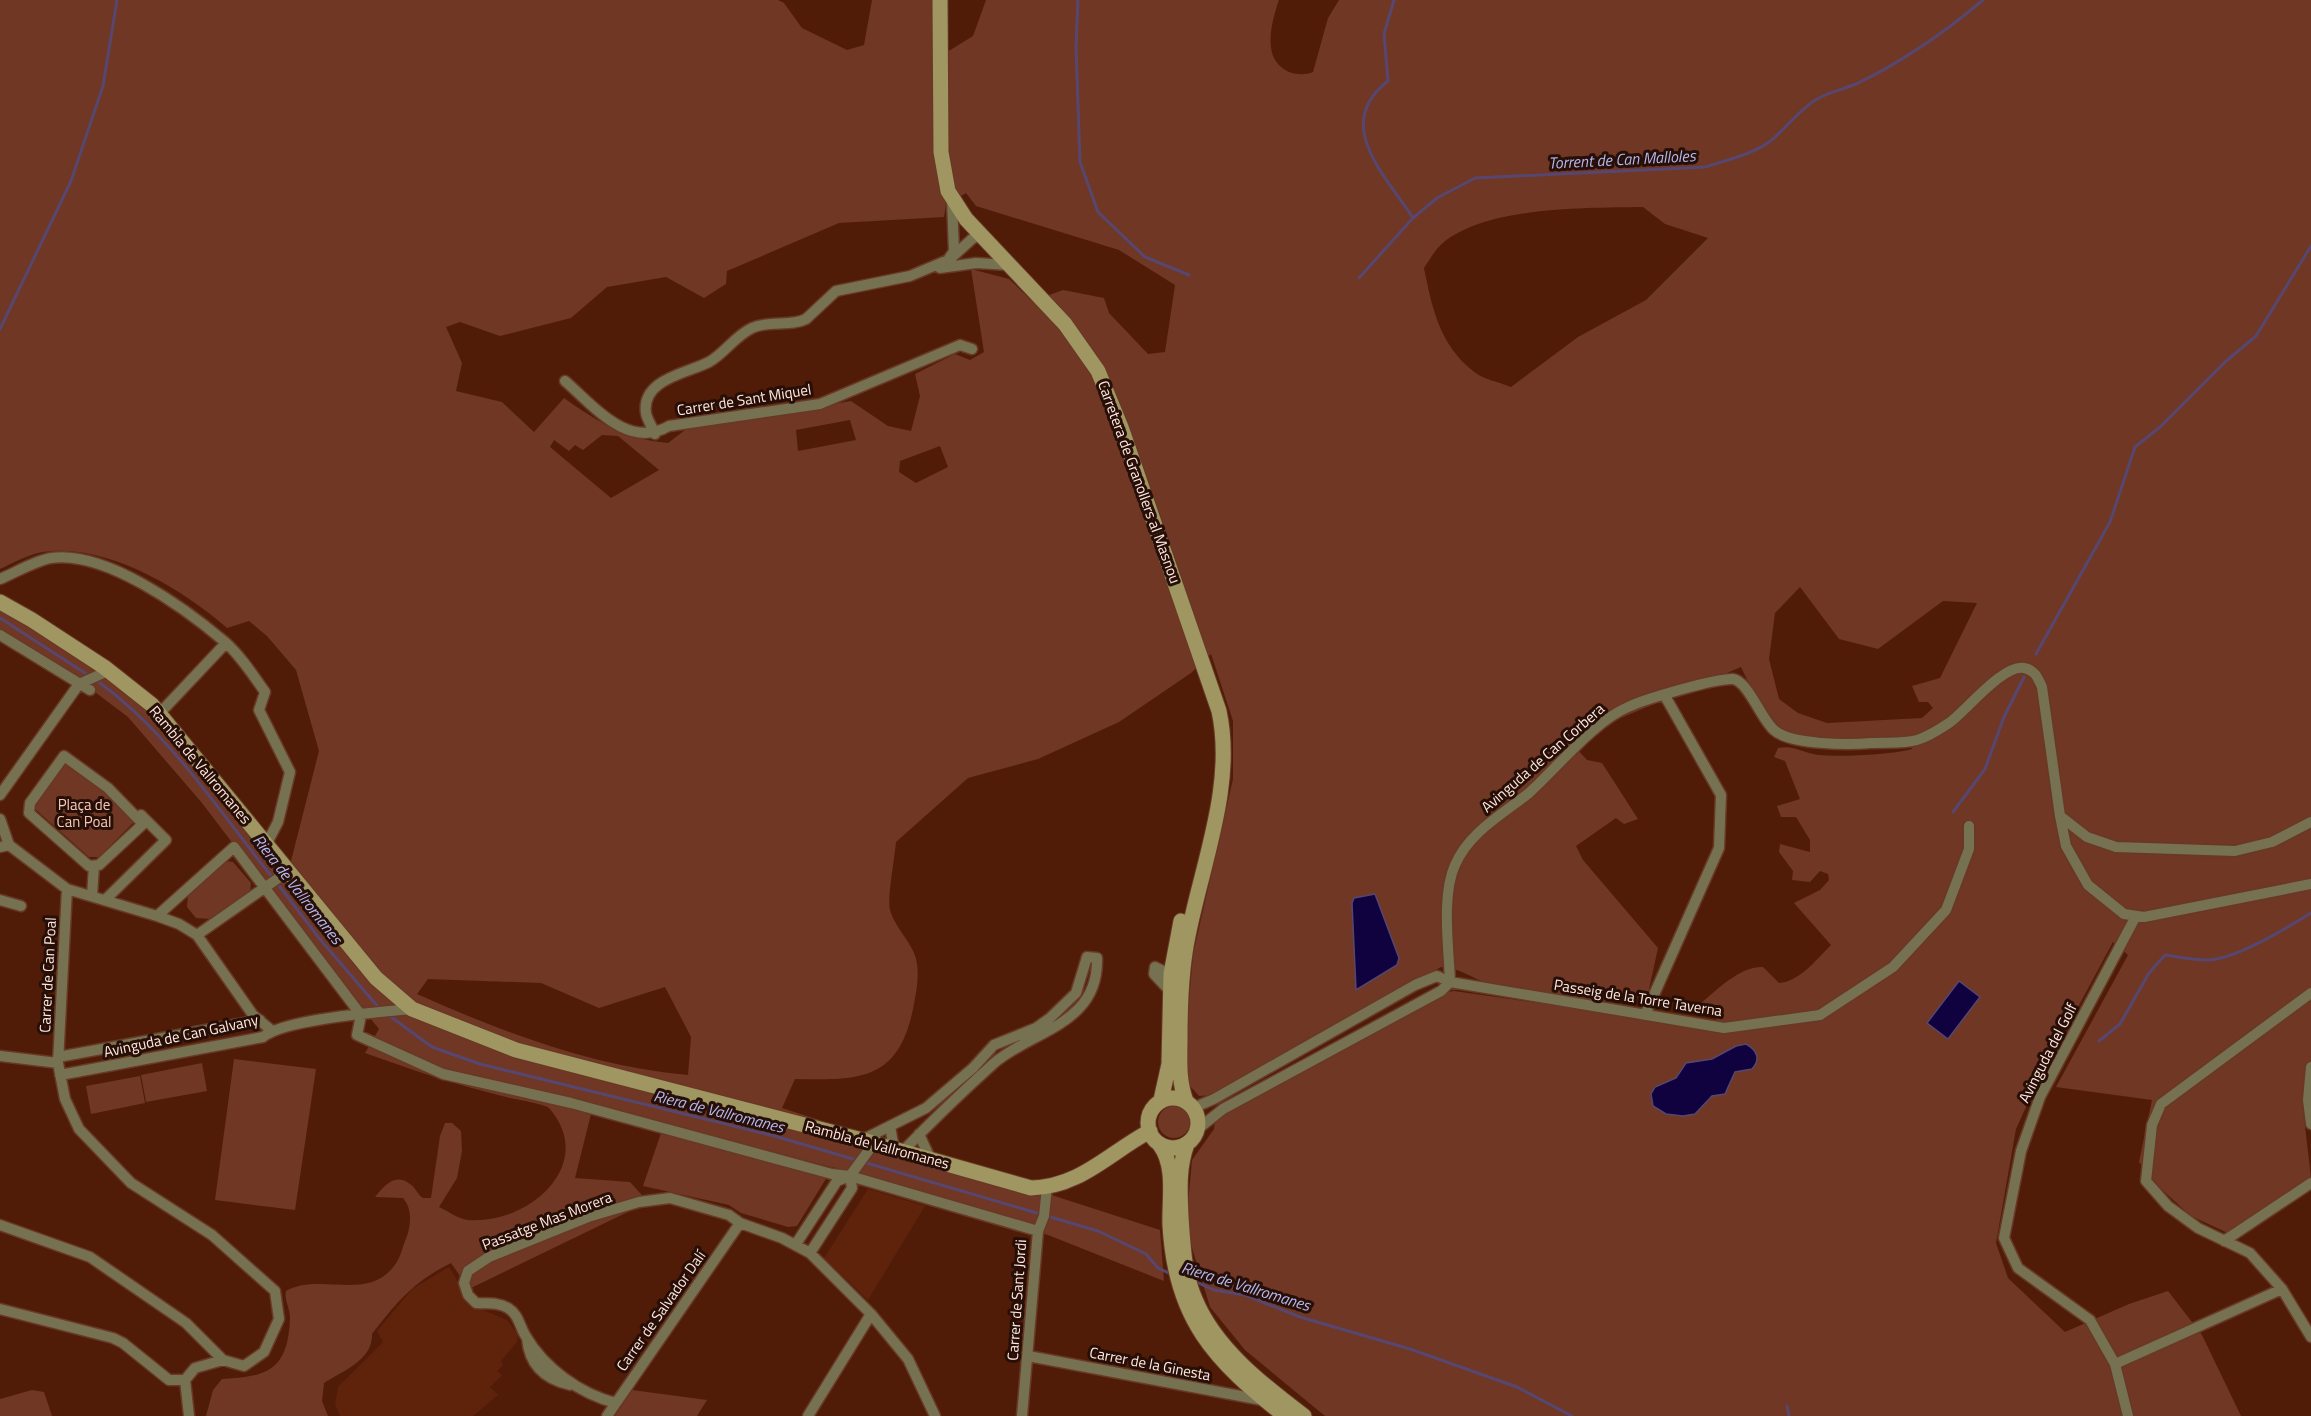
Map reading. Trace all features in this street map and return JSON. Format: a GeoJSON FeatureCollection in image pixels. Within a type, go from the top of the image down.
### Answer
{"type":"FeatureCollection","features":[{"type":"Feature","properties":{"kind":"main road","name":"Carretera de Granollers al Masnou"},"geometry":{"type":"LineString","coordinates":[[940,0],[941,152],[945,182],[952,200],[1081,345],[1098,371],[1118,417],[1219,711],[1224,746],[1218,798],[1187,939],[1174,983],[1180,1080],[1190,1104]]}},
{"type":"Feature","properties":{"kind":"main road","name":"Rambla de Vallromanes"},"geometry":{"type":"LineString","coordinates":[[0,603],[32,620],[108,671],[159,714],[376,978],[412,1010],[516,1050],[868,1141],[1031,1188],[1047,1188],[1078,1178],[1150,1131]]}},
{"type":"Feature","properties":{"kind":"main road","name":"Carretera de Granollers al Masnou"},"geometry":{"type":"LineString","coordinates":[[1161,1100],[1169,1064],[1174,950],[1190,884],[1218,798]]}},
{"type":"Feature","properties":{"kind":"main road"},"geometry":{"type":"LineString","coordinates":[[1160,1145],[1174,1148],[1187,1144],[1193,1139],[1199,1128],[1190,1104],[1170,1097],[1161,1100],[1149,1115],[1150,1131],[1169,1164],[1178,1256],[1185,1289],[1184,1305],[1204,1337],[1267,1394],[1285,1416]]}},
{"type":"Feature","properties":{"kind":"main road"},"geometry":{"type":"LineString","coordinates":[[1178,1256],[1180,1175],[1187,1144]]}},
{"type":"Feature","properties":{"kind":"main road"},"geometry":{"type":"LineString","coordinates":[[1267,1394],[1305,1416]]}},
{"type":"Feature","properties":{"kind":"street"},"geometry":{"type":"LineString","coordinates":[[948,260],[954,252],[952,200]]}},
{"type":"Feature","properties":{"kind":"street"},"geometry":{"type":"LineString","coordinates":[[656,434],[646,412],[656,385],[710,362],[734,339],[753,327],[777,321],[806,320],[836,291],[910,276],[931,269],[948,260],[981,234]]}},
{"type":"Feature","properties":{"kind":"street"},"geometry":{"type":"LineString","coordinates":[[967,243],[971,257],[982,264]]}},
{"type":"Feature","properties":{"kind":"street"},"geometry":{"type":"LineString","coordinates":[[931,269],[1009,264]]}},
{"type":"Feature","properties":{"kind":"street","name":"Carrer de Sant Miquel"},"geometry":{"type":"LineString","coordinates":[[565,381],[612,423],[636,433],[656,434],[669,426],[820,404],[960,345],[972,349]]}},
{"type":"Feature","properties":{"kind":"street"},"geometry":{"type":"LineString","coordinates":[[0,579],[50,558],[86,560],[128,576],[168,600],[226,643],[265,692],[259,710],[290,772],[278,822],[266,844]]}},
{"type":"Feature","properties":{"kind":"street"},"geometry":{"type":"LineString","coordinates":[[0,635],[90,690]]}},
{"type":"Feature","properties":{"kind":"street"},"geometry":{"type":"LineString","coordinates":[[159,714],[226,643]]}},
{"type":"Feature","properties":{"kind":"street","name":"Avinguda de Can Corbera"},"geometry":{"type":"LineString","coordinates":[[1450,982],[1449,888],[1455,865],[1466,846],[1496,817],[1528,793],[1592,732],[1627,707],[1719,679],[1736,679],[1744,684],[1753,702],[1775,732],[1810,742],[1861,744],[1916,740],[1949,723],[1998,679],[2013,669],[2024,668],[2035,673],[2042,687],[2060,816]]}},
{"type":"Feature","properties":{"kind":"street"},"geometry":{"type":"LineString","coordinates":[[0,795],[79,684],[108,671]]}},
{"type":"Feature","properties":{"kind":"street"},"geometry":{"type":"LineString","coordinates":[[1646,1015],[1719,848],[1721,795],[1665,696]]}},
{"type":"Feature","properties":{"kind":"street"},"geometry":{"type":"LineString","coordinates":[[64,756],[108,788],[143,825],[99,865],[94,866],[89,866],[29,813],[30,803],[64,756]]}},
{"type":"Feature","properties":{"kind":"street"},"geometry":{"type":"LineString","coordinates":[[105,900],[166,840],[141,814]]}},
{"type":"Feature","properties":{"kind":"street"},"geometry":{"type":"LineString","coordinates":[[2060,816],[2087,837],[2116,847],[2235,851],[2272,842],[2311,822]]}},
{"type":"Feature","properties":{"kind":"street"},"geometry":{"type":"LineString","coordinates":[[2060,816],[2066,846],[2088,885],[2124,914],[2144,917],[2311,884]]}},
{"type":"Feature","properties":{"kind":"street"},"geometry":{"type":"LineString","coordinates":[[0,819],[5,846],[67,889],[157,916],[179,924],[196,935],[260,1020],[271,1030]]}},
{"type":"Feature","properties":{"kind":"street","name":"Passeig de la Torre Taverna"},"geometry":{"type":"LineString","coordinates":[[1190,1104],[1214,1099],[1414,985],[1437,976],[1450,982],[1724,1028],[1820,1015],[1893,967],[1946,910],[1969,849],[1969,826]]}},
{"type":"Feature","properties":{"kind":"street"},"geometry":{"type":"LineString","coordinates":[[157,916],[234,847],[361,1015],[357,1035],[443,1074],[571,1103],[834,1175],[850,1176],[1038,1231]]}},
{"type":"Feature","properties":{"kind":"street"},"geometry":{"type":"LineString","coordinates":[[92,896],[94,866]]}},
{"type":"Feature","properties":{"kind":"street"},"geometry":{"type":"LineString","coordinates":[[196,935],[287,872]]}},
{"type":"Feature","properties":{"kind":"street","name":"Carrer de Can Poal"},"geometry":{"type":"LineString","coordinates":[[58,1060],[67,889]]}},
{"type":"Feature","properties":{"kind":"street"},"geometry":{"type":"LineString","coordinates":[[0,900],[21,906]]}},
{"type":"Feature","properties":{"kind":"street","name":"Avinguda del Golf"},"geometry":{"type":"LineString","coordinates":[[2127,1416],[2115,1364],[2090,1320],[2018,1268],[2004,1238],[2020,1151],[2040,1097],[2136,916]]}},
{"type":"Feature","properties":{"kind":"street"},"geometry":{"type":"LineString","coordinates":[[1155,967],[1169,960],[1174,950]]}},
{"type":"Feature","properties":{"kind":"street"},"geometry":{"type":"LineString","coordinates":[[810,1253],[852,1188],[850,1176],[868,1141],[890,1126],[940,1097],[994,1045],[1036,1028],[1050,1018],[1076,993],[1087,957],[1097,958],[1093,985],[1077,1010],[1065,1021],[995,1062],[899,1150],[890,1126]]}},
{"type":"Feature","properties":{"kind":"street"},"geometry":{"type":"LineString","coordinates":[[1155,967],[1174,983]]}},
{"type":"Feature","properties":{"kind":"street"},"geometry":{"type":"LineString","coordinates":[[1155,967],[1154,974],[1174,983]]}},
{"type":"Feature","properties":{"kind":"street"},"geometry":{"type":"LineString","coordinates":[[1199,1128],[1223,1109],[1440,991],[1450,982]]}},
{"type":"Feature","properties":{"kind":"street"},"geometry":{"type":"LineString","coordinates":[[2311,993],[2161,1104],[2152,1125],[2146,1181],[2168,1206],[2198,1228],[2250,1253],[2282,1289],[2311,1337]]}},
{"type":"Feature","properties":{"kind":"street","name":"Avinguda de Can Galvany"},"geometry":{"type":"LineString","coordinates":[[60,1075],[263,1037],[271,1030],[361,1015],[412,1010]]}},
{"type":"Feature","properties":{"kind":"street","name":"Avinguda de Can Galvany"},"geometry":{"type":"LineString","coordinates":[[0,1056],[58,1060],[260,1020]]}},
{"type":"Feature","properties":{"kind":"street"},"geometry":{"type":"LineString","coordinates":[[0,1225],[90,1257],[186,1323],[223,1360],[244,1366],[264,1352],[279,1319],[275,1291],[212,1235],[130,1183],[79,1129],[65,1099],[58,1060]]}},
{"type":"Feature","properties":{"kind":"street"},"geometry":{"type":"LineString","coordinates":[[2311,1068],[2308,1100],[2311,1124]]}},
{"type":"Feature","properties":{"kind":"street"},"geometry":{"type":"LineString","coordinates":[[919,1134],[930,1158]]}},
{"type":"Feature","properties":{"kind":"street"},"geometry":{"type":"LineString","coordinates":[[796,1244],[837,1181],[850,1176]]}},
{"type":"Feature","properties":{"kind":"street"},"geometry":{"type":"LineString","coordinates":[[2224,1241],[2311,1182]]}},
{"type":"Feature","properties":{"kind":"street","name":"Carrer de Sant Jordi"},"geometry":{"type":"LineString","coordinates":[[1022,1416],[1038,1231],[1044,1216],[1047,1188]]}},
{"type":"Feature","properties":{"kind":"street","name":"Passatge Mas Morera"},"geometry":{"type":"LineString","coordinates":[[616,1403],[574,1385],[553,1368],[527,1338],[516,1315],[507,1308],[494,1303],[476,1303],[468,1295],[464,1283],[468,1271],[489,1257],[588,1217],[639,1202],[670,1198],[729,1215],[740,1224]]}},
{"type":"Feature","properties":{"kind":"street"},"geometry":{"type":"LineString","coordinates":[[740,1224],[796,1244],[810,1253],[871,1314],[908,1359],[934,1416]]}},
{"type":"Feature","properties":{"kind":"street","name":"Carrer de Salvador Dalí"},"geometry":{"type":"LineString","coordinates":[[608,1416],[740,1224]]}},
{"type":"Feature","properties":{"kind":"street"},"geometry":{"type":"LineString","coordinates":[[2115,1364],[2282,1289]]}},
{"type":"Feature","properties":{"kind":"street"},"geometry":{"type":"LineString","coordinates":[[0,1309],[113,1338],[123,1343],[169,1380],[185,1380]]}},
{"type":"Feature","properties":{"kind":"street"},"geometry":{"type":"LineString","coordinates":[[808,1416],[871,1314]]}},
{"type":"Feature","properties":{"kind":"street","name":"Carrer de la Ginesta"},"geometry":{"type":"LineString","coordinates":[[1028,1356],[1267,1394]]}},
{"type":"Feature","properties":{"kind":"street"},"geometry":{"type":"LineString","coordinates":[[189,1416],[185,1380],[195,1368],[223,1360]]}},
{"type":"Feature","properties":{"kind":"shaded area"},"geometry":{"type":"Polygon","coordinates":[[[1375,894],[1399,958],[1397,965],[1356,990],[1352,903],[1354,898],[1375,894]]]}},
{"type":"Feature","properties":{"kind":"shaded area"},"geometry":{"type":"Polygon","coordinates":[[[1959,981],[1980,997],[1948,1039],[1927,1023],[1959,981]]]}},
{"type":"Feature","properties":{"kind":"shaded area"},"geometry":{"type":"Polygon","coordinates":[[[1746,1044],[1755,1052],[1757,1058],[1755,1065],[1752,1069],[1735,1072],[1725,1094],[1712,1096],[1695,1114],[1683,1116],[1666,1114],[1653,1106],[1651,1094],[1655,1087],[1676,1078],[1686,1063],[1712,1059],[1736,1046],[1746,1044]]]}},
{"type":"Feature","properties":{"kind":"shaded area"},"geometry":{"type":"Polygon","coordinates":[[[868,1189],[925,1206],[868,1300],[824,1258],[868,1189]]]}},
{"type":"Feature","properties":{"kind":"shaded area"},"geometry":{"type":"Polygon","coordinates":[[[449,1267],[462,1288],[481,1309],[507,1320],[518,1335],[517,1342],[501,1361],[503,1365],[497,1371],[502,1375],[490,1387],[498,1395],[473,1416],[340,1416],[335,1404],[338,1387],[383,1342],[377,1331],[412,1289],[449,1267]]]}},
{"type":"Feature","properties":{"kind":"green space"},"geometry":{"type":"Polygon","coordinates":[[[0,0],[778,0],[784,3],[802,28],[847,50],[864,45],[872,0],[934,0],[934,60],[973,36],[986,0],[1279,0],[1271,30],[1273,55],[1280,66],[1286,70],[1306,74],[1313,72],[1328,18],[1339,0],[2311,0],[2311,1101],[2302,1100],[2311,1178],[2230,1234],[2191,1216],[2159,1187],[2139,1162],[2152,1100],[2056,1087],[2128,955],[2113,942],[2036,1085],[2016,1129],[1996,1243],[2008,1278],[2065,1332],[2129,1304],[2168,1291],[2202,1335],[2241,1416],[1325,1416],[1245,1350],[1210,1307],[1186,1228],[1192,1160],[1214,1129],[1215,1119],[1441,993],[1454,991],[1643,1018],[1645,1009],[1718,1021],[1700,1004],[1729,980],[1746,970],[1763,967],[1779,983],[1786,982],[1801,974],[1831,945],[1794,903],[1820,890],[1829,880],[1828,874],[1820,871],[1810,882],[1792,880],[1793,871],[1779,852],[1780,844],[1810,852],[1810,840],[1796,817],[1781,817],[1777,806],[1800,799],[1785,761],[1774,757],[1778,748],[1794,748],[1818,755],[1839,756],[1879,754],[1912,749],[1906,736],[1839,739],[1788,733],[1777,727],[1766,714],[1741,667],[1569,740],[1587,760],[1602,763],[1638,819],[1624,824],[1616,818],[1576,846],[1583,860],[1658,948],[1648,994],[1610,1001],[1569,999],[1489,984],[1460,971],[1441,967],[1222,1091],[1214,1095],[1199,1096],[1189,1085],[1186,1036],[1193,954],[1233,779],[1233,721],[1211,654],[1191,673],[1119,722],[1038,759],[968,778],[896,842],[890,887],[890,910],[914,953],[918,971],[913,1009],[906,1033],[897,1051],[886,1063],[872,1072],[838,1079],[795,1079],[782,1108],[1160,1230],[1164,1281],[1048,1235],[863,1175],[593,1106],[575,1178],[630,1182],[650,1204],[638,1207],[469,1289],[451,1263],[426,1277],[398,1303],[372,1334],[368,1351],[362,1358],[324,1383],[322,1401],[328,1416],[206,1416],[213,1390],[222,1379],[252,1376],[264,1372],[280,1359],[285,1349],[290,1318],[286,1291],[313,1284],[357,1285],[371,1282],[383,1277],[394,1266],[409,1230],[408,1208],[403,1198],[375,1197],[390,1182],[399,1179],[412,1186],[423,1198],[431,1198],[440,1136],[445,1123],[452,1123],[461,1131],[462,1151],[457,1178],[439,1207],[468,1220],[491,1219],[513,1212],[533,1202],[550,1187],[561,1169],[566,1150],[562,1129],[546,1106],[452,1082],[365,1053],[379,1029],[285,912],[202,803],[128,717],[59,665],[0,632],[0,596],[104,660],[278,853],[291,861],[319,751],[296,670],[267,636],[249,621],[227,628],[188,598],[165,584],[117,562],[92,554],[67,551],[43,552],[0,569],[0,0]],[[966,193],[946,205],[944,217],[839,223],[727,271],[726,284],[704,298],[666,277],[607,287],[571,318],[500,336],[460,322],[446,327],[462,363],[456,391],[502,402],[534,432],[564,398],[613,428],[638,438],[668,443],[685,430],[851,401],[888,426],[911,431],[920,396],[915,374],[955,354],[970,360],[984,352],[971,269],[1009,279],[1032,301],[1063,290],[1104,298],[1109,313],[1148,354],[1165,352],[1175,285],[1119,250],[976,206],[966,193]],[[1643,207],[1567,209],[1512,215],[1486,221],[1463,230],[1441,244],[1424,268],[1434,311],[1445,337],[1461,360],[1481,376],[1511,387],[1578,337],[1646,300],[1708,238],[1665,224],[1643,207]],[[850,420],[796,430],[798,451],[856,440],[850,420]],[[602,435],[583,450],[575,445],[569,451],[554,440],[550,447],[611,498],[659,470],[618,436],[602,435]],[[940,446],[900,461],[899,472],[916,483],[948,467],[940,446]],[[1800,587],[1775,613],[1769,659],[1779,699],[1798,713],[1827,723],[1922,718],[1933,708],[1928,702],[1919,702],[1912,686],[1940,678],[1977,603],[1943,601],[1878,649],[1839,639],[1800,587]],[[428,979],[417,994],[482,1022],[584,1056],[653,1071],[688,1075],[691,1037],[665,987],[599,1008],[541,983],[428,979]]]}},
{"type":"Feature","properties":{"kind":"green space","name":"Plaça de Can Poal"},"geometry":{"type":"Polygon","coordinates":[[[64,764],[104,791],[134,822],[99,857],[89,857],[34,808],[64,764]]]}},
{"type":"Feature","properties":{"kind":"green space"},"geometry":{"type":"Polygon","coordinates":[[[225,861],[233,862],[251,883],[250,892],[211,919],[196,918],[187,907],[188,894],[225,861]]]}},
{"type":"Feature","properties":{"kind":"green space"},"geometry":{"type":"Polygon","coordinates":[[[234,1059],[316,1069],[295,1210],[215,1200],[234,1059]]]}},
{"type":"Feature","properties":{"kind":"green space"},"geometry":{"type":"Polygon","coordinates":[[[202,1063],[207,1091],[146,1102],[141,1075],[202,1063]]]}},
{"type":"Feature","properties":{"kind":"green space"},"geometry":{"type":"Polygon","coordinates":[[[140,1076],[145,1103],[91,1114],[86,1086],[140,1076]]]}},
{"type":"Feature","properties":{"kind":"green space"},"geometry":{"type":"Polygon","coordinates":[[[1174,1106],[1185,1111],[1190,1122],[1185,1133],[1174,1138],[1163,1133],[1158,1122],[1163,1111],[1174,1106]]]}},
{"type":"Feature","properties":{"kind":"green space"},"geometry":{"type":"Polygon","coordinates":[[[661,1133],[827,1177],[797,1226],[788,1227],[741,1213],[729,1205],[643,1186],[661,1133]]]}},
{"type":"Feature","properties":{"kind":"green space"},"geometry":{"type":"Polygon","coordinates":[[[32,1390],[44,1392],[52,1416],[0,1416],[0,1399],[32,1390]]]}},
{"type":"Feature","properties":{"kind":"green space"},"geometry":{"type":"Polygon","coordinates":[[[632,1390],[707,1400],[697,1416],[615,1416],[632,1390]]]}},
{"type":"Feature","properties":{"kind":"waterway"},"geometry":{"type":"LineString","coordinates":[[0,329],[71,181],[103,86],[117,0]]}},
{"type":"Feature","properties":{"kind":"waterway"},"geometry":{"type":"LineString","coordinates":[[1078,0],[1076,47],[1080,162],[1098,212],[1145,257],[1189,275]]}},
{"type":"Feature","properties":{"kind":"waterway"},"geometry":{"type":"LineString","coordinates":[[1394,0],[1384,34],[1388,81],[1372,97],[1364,114],[1364,132],[1369,150],[1378,167],[1413,218]]}},
{"type":"Feature","properties":{"kind":"waterway","name":"Torrent de Can Malloles"},"geometry":{"type":"LineString","coordinates":[[1359,278],[1413,218],[1437,198],[1475,178],[1705,167],[1749,153],[1773,139],[1817,99],[1856,84],[1890,66],[1954,24],[1983,0]]}},
{"type":"Feature","properties":{"kind":"waterway"},"geometry":{"type":"LineString","coordinates":[[2036,654],[2110,522],[2135,447],[2160,427],[2225,362],[2256,336],[2311,246]]}},
{"type":"Feature","properties":{"kind":"waterway","name":"Riera de Vallromanes"},"geometry":{"type":"LineString","coordinates":[[0,618],[91,677]]}},
{"type":"Feature","properties":{"kind":"waterway"},"geometry":{"type":"LineString","coordinates":[[1953,812],[1985,769],[2004,717],[2024,677]]}},
{"type":"Feature","properties":{"kind":"waterway","name":"Riera de Vallromanes"},"geometry":{"type":"LineString","coordinates":[[96,680],[123,701],[170,748],[273,878]]}},
{"type":"Feature","properties":{"kind":"waterway","name":"Riera de Vallromanes"},"geometry":{"type":"LineString","coordinates":[[277,883],[319,938],[379,1008]]}},
{"type":"Feature","properties":{"kind":"waterway"},"geometry":{"type":"LineString","coordinates":[[2099,1041],[2120,1024],[2149,973],[2165,955],[2203,960],[2219,958],[2261,942],[2311,913]]}},
{"type":"Feature","properties":{"kind":"waterway","name":"Riera de Vallromanes"},"geometry":{"type":"LineString","coordinates":[[387,1014],[432,1047],[480,1064],[778,1137],[1098,1231],[1146,1254],[1158,1268],[1173,1275]]}},
{"type":"Feature","properties":{"kind":"waterway","name":"Riera de Vallromanes"},"geometry":{"type":"LineString","coordinates":[[1194,1281],[1214,1290],[1245,1295],[1300,1317],[1410,1349],[1517,1387],[1572,1416]]}},
{"type":"Feature","properties":{"kind":"waterway"},"geometry":{"type":"LineString","coordinates":[[1787,1406],[1789,1416]]}}]}
